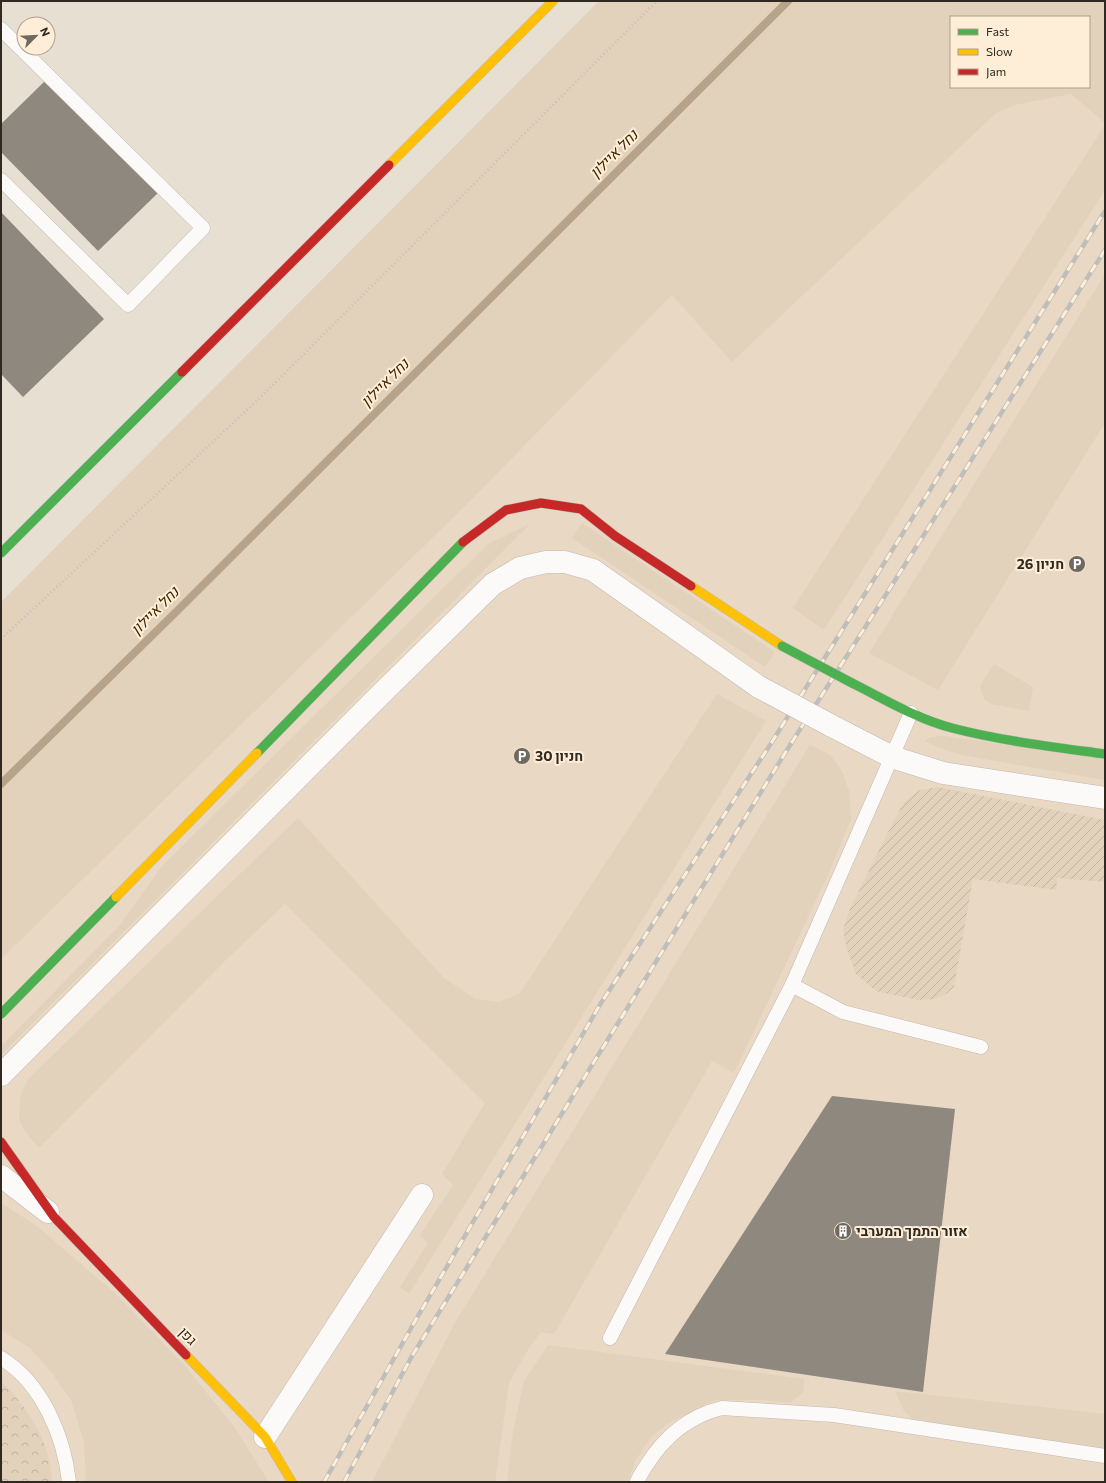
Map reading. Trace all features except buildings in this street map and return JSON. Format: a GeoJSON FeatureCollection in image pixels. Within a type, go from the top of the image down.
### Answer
{"type":"FeatureCollection","features":[{"type":"Feature","properties":{"kind":"street"},"geometry":{"type":"LineString","coordinates":[[1,553],[553,1]]}},
{"type":"Feature","properties":{"kind":"street"},"geometry":{"type":"LineString","coordinates":[[1,1014],[463,542],[506,510],[541,503],[581,509],[615,536],[782,646],[911,713],[951,728],[1022,742],[1105,754]]}},
{"type":"Feature","properties":{"kind":"street"},"geometry":{"type":"LineString","coordinates":[[1,1076],[378,697],[493,584],[520,568],[546,562],[565,562],[593,570],[759,686],[892,758],[943,773],[1105,798]]}},
{"type":"Feature","properties":{"kind":"street","name":"גפן"},"geometry":{"type":"LineString","coordinates":[[1,1142],[54,1217],[265,1436],[291,1479]]}},
{"type":"Feature","properties":{"kind":"street"},"geometry":{"type":"LineString","coordinates":[[1,1176],[54,1217]]}},
{"type":"Feature","properties":{"kind":"street"},"geometry":{"type":"LineString","coordinates":[[265,1436],[422,1195]]}},
{"type":"Feature","properties":{"kind":"lane"},"geometry":{"type":"LineString","coordinates":[[1,29],[203,228],[128,305],[1,180]]}},
{"type":"Feature","properties":{"kind":"lane"},"geometry":{"type":"LineString","coordinates":[[610,1338],[792,985],[911,713]]}},
{"type":"Feature","properties":{"kind":"lane"},"geometry":{"type":"LineString","coordinates":[[792,985],[843,1012],[981,1047]]}},
{"type":"Feature","properties":{"kind":"lane"},"geometry":{"type":"LineString","coordinates":[[1,1358],[12,1365],[39,1395],[54,1424],[67,1461],[69,1482]]}},
{"type":"Feature","properties":{"kind":"lane"},"geometry":{"type":"LineString","coordinates":[[637,1482],[652,1458],[669,1436],[688,1421],[707,1412],[722,1408],[834,1415],[1105,1456]]}},
{"type":"Feature","properties":{"kind":"lane"},"geometry":{"type":"LineString","coordinates":[[650,1482],[649,1477],[652,1458]]}},
{"type":"Feature","properties":{"kind":"path"},"geometry":{"type":"LineString","coordinates":[[1,639],[262,396],[657,1]]}},
{"type":"Feature","properties":{"kind":"shaded area"},"geometry":{"type":"Polygon","coordinates":[[[879,1],[1105,1],[1105,1482],[1,1482],[1,880],[879,1]]]}},
{"type":"Feature","properties":{"kind":"green space"},"geometry":{"type":"Polygon","coordinates":[[[599,1],[1105,1],[1105,123],[1071,94],[1015,105],[996,113],[732,362],[672,295],[467,504],[1,959],[1,602],[599,1]]]}},
{"type":"Feature","properties":{"kind":"green space"},"geometry":{"type":"Polygon","coordinates":[[[1105,125],[1105,190],[824,630],[793,608],[1105,125]]]}},
{"type":"Feature","properties":{"kind":"green space"},"geometry":{"type":"Polygon","coordinates":[[[1105,274],[1105,423],[938,690],[869,653],[1105,274]]]}},
{"type":"Feature","properties":{"kind":"green space"},"geometry":{"type":"Polygon","coordinates":[[[582,523],[775,652],[765,667],[572,538],[582,523]]]}},
{"type":"Feature","properties":{"kind":"green space"},"geometry":{"type":"Polygon","coordinates":[[[530,524],[1,1055],[1,1046],[120,925],[162,866],[488,544],[530,524]]]}},
{"type":"Feature","properties":{"kind":"green space"},"geometry":{"type":"Polygon","coordinates":[[[994,664],[1033,687],[1029,711],[991,704],[984,699],[980,686],[994,664]]]}},
{"type":"Feature","properties":{"kind":"green space"},"geometry":{"type":"Polygon","coordinates":[[[717,694],[766,721],[409,1294],[400,1287],[428,1243],[420,1235],[453,1185],[442,1174],[485,1103],[285,904],[227,959],[39,1148],[26,1133],[19,1119],[20,1097],[28,1079],[298,818],[444,978],[476,999],[499,1002],[520,993],[717,694]]]}},
{"type":"Feature","properties":{"kind":"green space"},"geometry":{"type":"Polygon","coordinates":[[[944,736],[1105,759],[1105,780],[962,755],[942,749],[925,741],[931,737],[944,736]]]}},
{"type":"Feature","properties":{"kind":"green space"},"geometry":{"type":"Polygon","coordinates":[[[810,745],[830,755],[842,771],[849,791],[851,819],[828,875],[734,1073],[712,1061],[554,1334],[541,1332],[529,1348],[509,1383],[495,1482],[372,1482],[456,1321],[810,745]]]}},
{"type":"Feature","properties":{"kind":"green space"},"geometry":{"type":"Polygon","coordinates":[[[938,787],[1105,820],[1105,882],[1057,878],[1056,890],[973,879],[954,987],[946,994],[935,999],[918,1000],[876,991],[856,974],[847,950],[843,929],[850,909],[904,802],[920,790],[938,787]]]}},
{"type":"Feature","properties":{"kind":"green space"},"geometry":{"type":"Polygon","coordinates":[[[1,1203],[37,1226],[118,1296],[185,1366],[235,1428],[269,1482],[86,1482],[84,1442],[71,1400],[52,1373],[30,1348],[1,1330],[1,1203]]]}},
{"type":"Feature","properties":{"kind":"green space"},"geometry":{"type":"Polygon","coordinates":[[[548,1345],[804,1379],[803,1392],[790,1403],[764,1400],[715,1400],[669,1423],[652,1436],[635,1461],[628,1482],[507,1482],[513,1431],[524,1381],[548,1345]]]}},
{"type":"Feature","properties":{"kind":"green space"},"geometry":{"type":"Polygon","coordinates":[[[1,1381],[29,1414],[43,1440],[51,1467],[52,1482],[1,1482],[1,1381]]]}},
{"type":"Feature","properties":{"kind":"green space"},"geometry":{"type":"Polygon","coordinates":[[[895,1391],[1105,1414],[1105,1450],[912,1419],[904,1411],[895,1391]]]}},
{"type":"Feature","properties":{"kind":"waterway","name":"נחל איילון"},"geometry":{"type":"LineString","coordinates":[[1,784],[180,608],[788,1]]}},
{"type":"Feature","properties":{"kind":"railway"},"geometry":{"type":"LineString","coordinates":[[324,1482],[418,1316],[601,1003],[770,745],[1105,211]]}},
{"type":"Feature","properties":{"kind":"railway"},"geometry":{"type":"LineString","coordinates":[[344,1482],[412,1356],[787,750],[1105,250]]}},
{"type":"Feature","properties":{"kind":"traffic: fast"},"geometry":{"type":"LineString","coordinates":[[1,553],[182,372]]}},
{"type":"Feature","properties":{"kind":"traffic: fast"},"geometry":{"type":"LineString","coordinates":[[257,753],[463,542]]}},
{"type":"Feature","properties":{"kind":"traffic: fast"},"geometry":{"type":"LineString","coordinates":[[782,646],[852,683]]}},
{"type":"Feature","properties":{"kind":"traffic: fast"},"geometry":{"type":"LineString","coordinates":[[852,683],[913,714],[952,728],[1009,740],[1105,754]]}},
{"type":"Feature","properties":{"kind":"traffic: fast"},"geometry":{"type":"LineString","coordinates":[[1,1014],[116,897]]}},
{"type":"Feature","properties":{"kind":"traffic: slow"},"geometry":{"type":"LineString","coordinates":[[389,165],[553,1]]}},
{"type":"Feature","properties":{"kind":"traffic: slow"},"geometry":{"type":"LineString","coordinates":[[691,586],[782,646]]}},
{"type":"Feature","properties":{"kind":"traffic: slow"},"geometry":{"type":"LineString","coordinates":[[116,897],[257,753]]}},
{"type":"Feature","properties":{"kind":"traffic: slow"},"geometry":{"type":"LineString","coordinates":[[186,1355],[265,1437],[292,1482]]}},
{"type":"Feature","properties":{"kind":"traffic: jam"},"geometry":{"type":"LineString","coordinates":[[182,372],[389,165]]}},
{"type":"Feature","properties":{"kind":"traffic: jam"},"geometry":{"type":"LineString","coordinates":[[463,542],[506,510],[541,503],[581,509],[615,536],[691,586]]}},
{"type":"Feature","properties":{"kind":"traffic: jam"},"geometry":{"type":"LineString","coordinates":[[1,1142],[54,1217],[186,1355]]}},
{"type":"Feature","properties":{"kind":"place","name":"חניון 26"},"geometry":{"type":"Point","coordinates":[1077,564]}},
{"type":"Feature","properties":{"kind":"place","name":"חניון 30"},"geometry":{"type":"Point","coordinates":[522,756]}},
{"type":"Feature","properties":{"kind":"place","name":"אזור התמך המערבי"},"geometry":{"type":"Point","coordinates":[843,1231]}}]}
